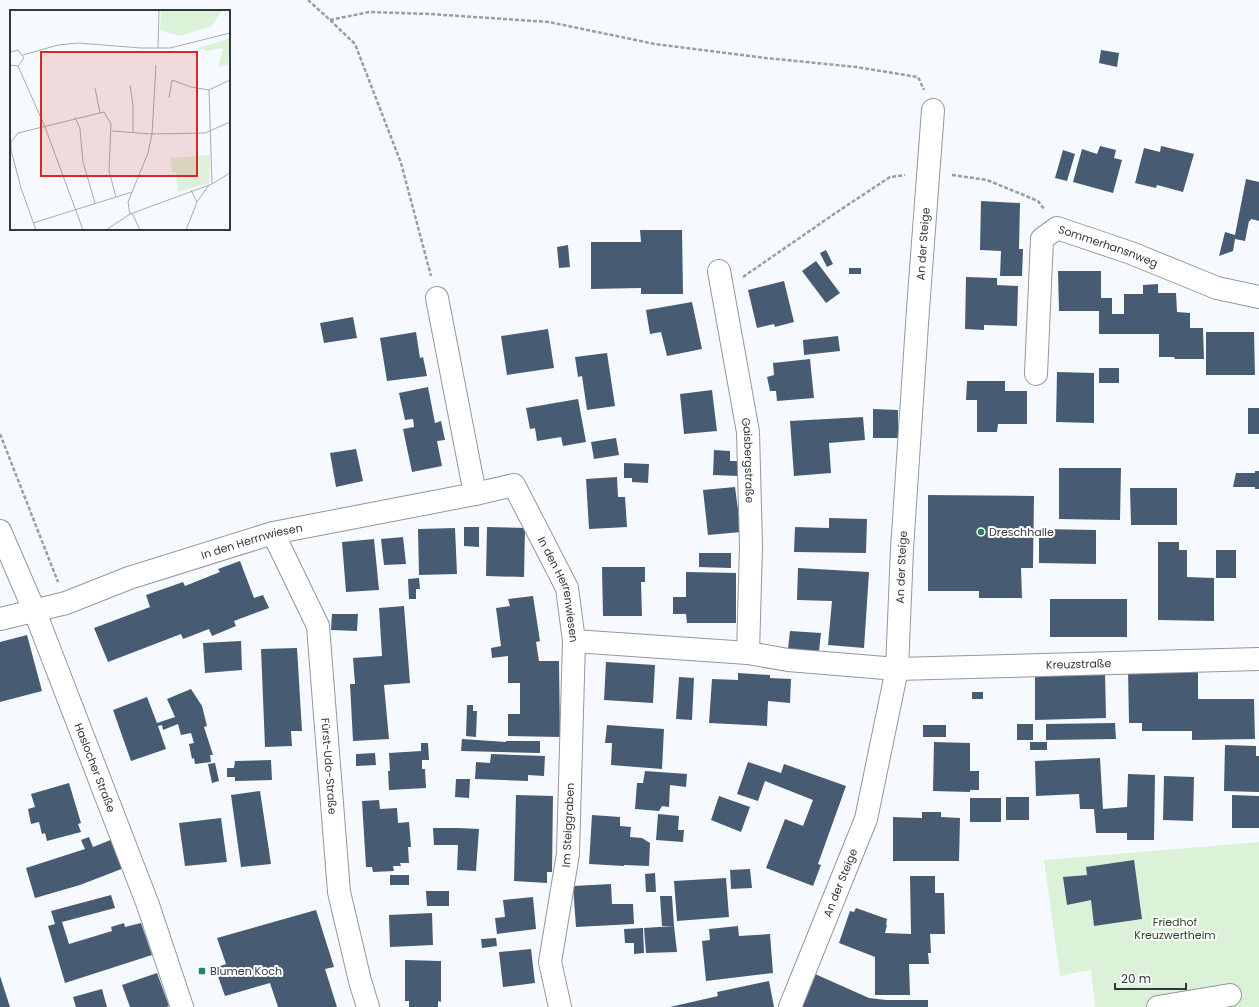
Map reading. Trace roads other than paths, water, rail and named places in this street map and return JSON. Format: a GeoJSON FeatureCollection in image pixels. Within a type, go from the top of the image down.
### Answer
{"type":"FeatureCollection","features":[{"type":"Feature","properties":{"kind":"street","name":"An der Steige"},"geometry":{"type":"LineString","coordinates":[[790,1007],[866,818],[897,669],[904,517],[933,110]]}},
{"type":"Feature","properties":{"kind":"street","name":"Sommerhansnweg"},"geometry":{"type":"LineString","coordinates":[[1036,374],[1042,239],[1057,228],[1130,253],[1217,288],[1259,297]]}},
{"type":"Feature","properties":{"kind":"street","name":"Gaisbergstraße"},"geometry":{"type":"LineString","coordinates":[[721,281],[748,432],[751,546],[748,653]]}},
{"type":"Feature","properties":{"kind":"street"},"geometry":{"type":"LineString","coordinates":[[437,298],[475,494]]}},
{"type":"Feature","properties":{"kind":"street","name":"In den Herrenwiesen"},"geometry":{"type":"LineString","coordinates":[[475,494],[514,485],[567,588],[574,640],[748,653],[788,660],[897,669]]}},
{"type":"Feature","properties":{"kind":"street","name":"In den Herrnwiesen"},"geometry":{"type":"LineString","coordinates":[[0,619],[35,612],[66,603],[129,578],[273,532],[475,494]]}},
{"type":"Feature","properties":{"kind":"street","name":"Haslocher Straße"},"geometry":{"type":"LineString","coordinates":[[0,531],[35,612],[148,905],[182,1007]]}},
{"type":"Feature","properties":{"kind":"street","name":"Fürst-Udo-Straße"},"geometry":{"type":"LineString","coordinates":[[273,532],[318,626],[339,892],[360,982],[368,1007]]}},
{"type":"Feature","properties":{"kind":"street","name":"Im Steiggraben"},"geometry":{"type":"LineString","coordinates":[[560,1007],[550,962],[568,854],[574,640]]}},
{"type":"Feature","properties":{"kind":"street","name":"Kreuzstraße"},"geometry":{"type":"LineString","coordinates":[[897,669],[1259,659]]}},
{"type":"Feature","properties":{"kind":"street"},"geometry":{"type":"LineString","coordinates":[[1158,1007],[1230,994]]}},
{"type":"Feature","properties":{"kind":"place","name":"Dreschhalle"},"geometry":{"type":"Point","coordinates":[981,532]}},
{"type":"Feature","properties":{"kind":"place","name":"Blumen Koch"},"geometry":{"type":"Point","coordinates":[202,971]}},
{"type":"Feature","properties":{"kind":"park label","name":"Friedhof Kreuzwertheim"},"geometry":{"type":"Point","coordinates":[1175,928]}}]}
